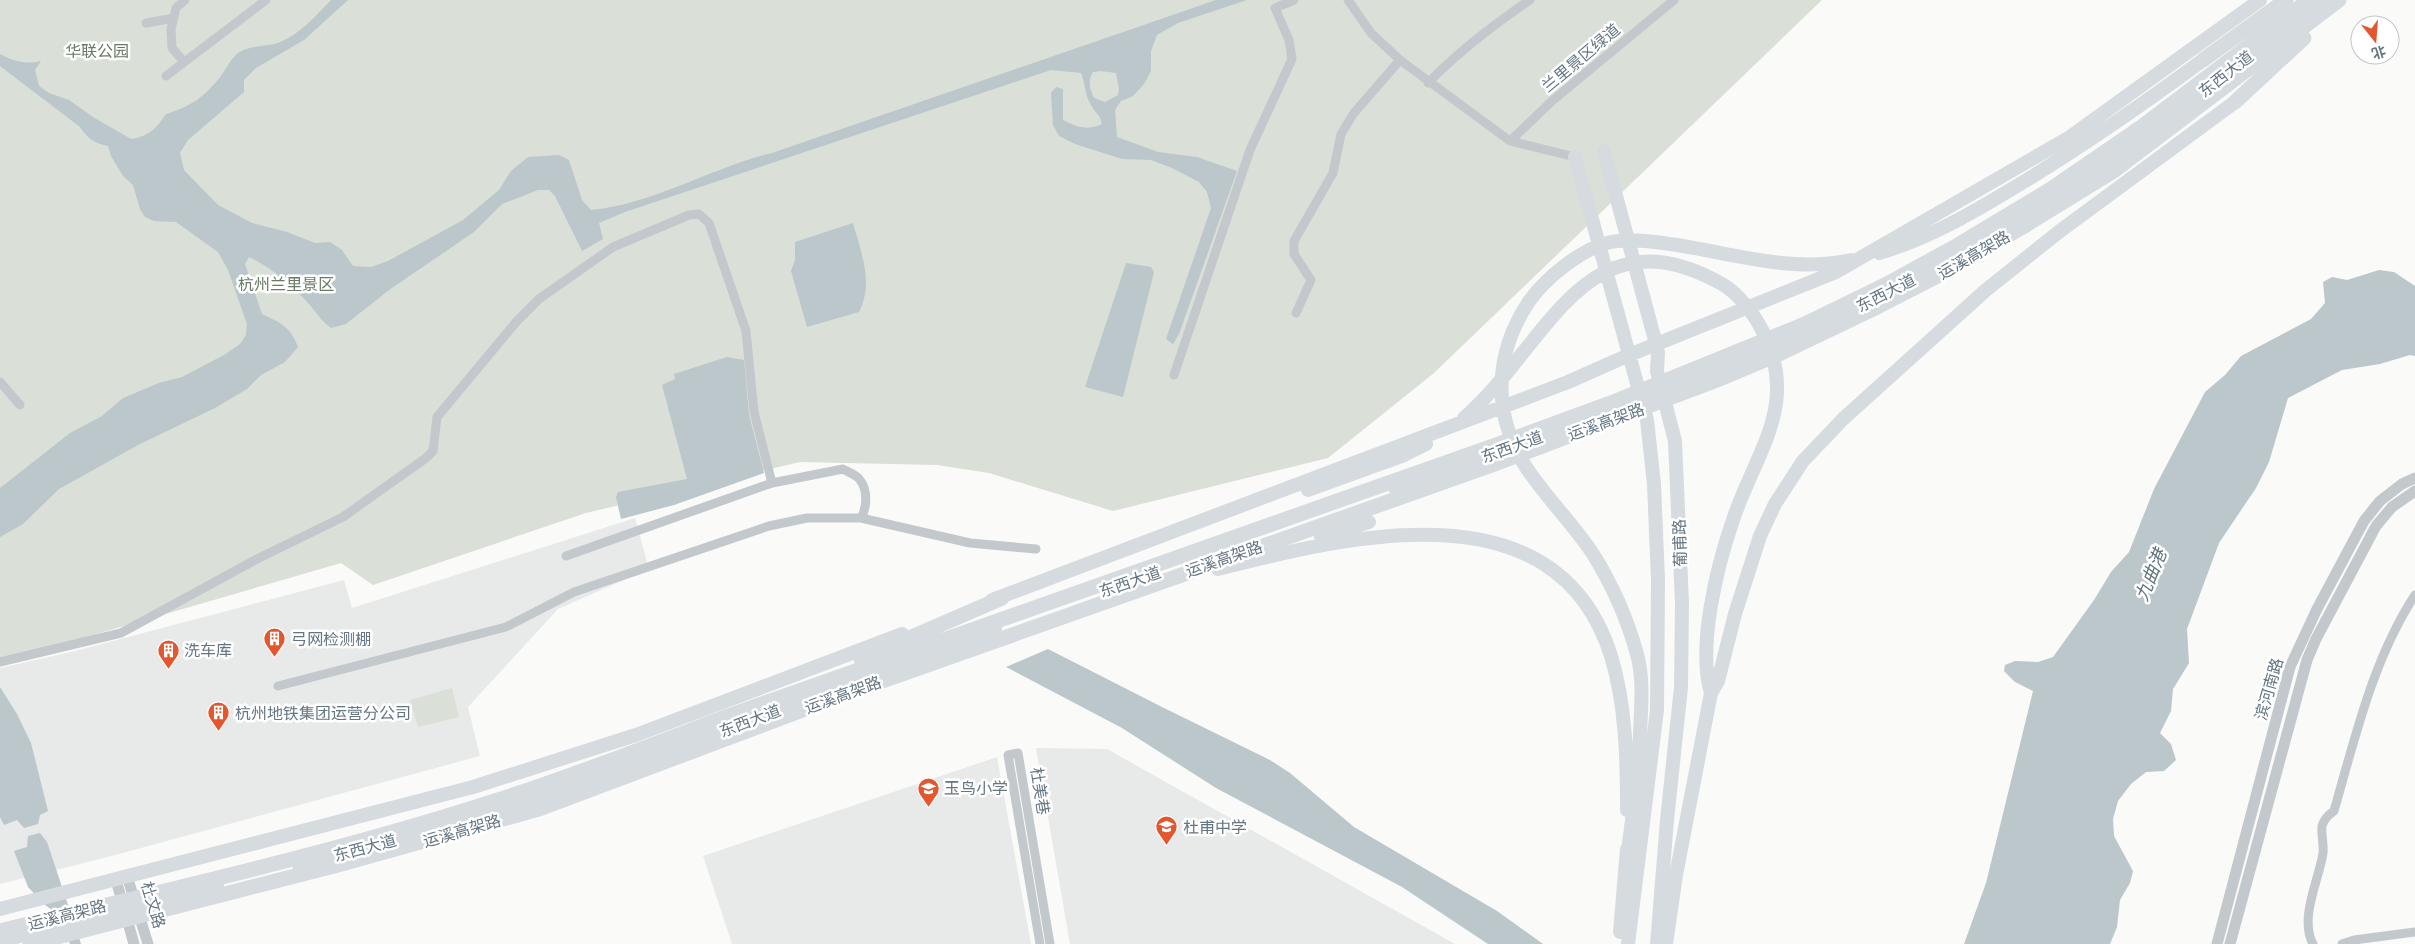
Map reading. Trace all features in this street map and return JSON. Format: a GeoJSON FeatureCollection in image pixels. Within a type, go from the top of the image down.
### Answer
{"type":"FeatureCollection","features":[{"type":"Feature","properties":{"kind":"highway"},"geometry":{"type":"LineString","coordinates":[[2204,60],[2286,0]]}},
{"type":"Feature","properties":{"kind":"highway","name":"运溪高架路"},"geometry":{"type":"LineString","coordinates":[[0,932],[346,844],[497,800],[613,760],[728,716],[1616,401],[1804,324],[1885,285],[1958,245],[2051,190],[2148,123],[2310,0]]}},
{"type":"Feature","properties":{"kind":"highway","name":"运溪高架路"},"geometry":{"type":"LineString","coordinates":[[30,944],[338,865],[539,809],[736,735],[1166,579],[1492,465],[1654,404],[1779,354],[1949,270],[2115,170],[2339,0]]}},
{"type":"Feature","properties":{"kind":"highway"},"geometry":{"type":"LineString","coordinates":[[2235,102],[2345,0]]}},
{"type":"Feature","properties":{"kind":"highway"},"geometry":{"type":"LineString","coordinates":[[728,716],[1002,598]]}},
{"type":"Feature","properties":{"kind":"highway"},"geometry":{"type":"LineString","coordinates":[[736,735],[1019,637]]}},
{"type":"Feature","properties":{"kind":"main road"},"geometry":{"type":"LineString","coordinates":[[0,910],[474,787],[636,735],[1568,382],[1629,355],[1836,272],[2070,138],[2260,0]]}},
{"type":"Feature","properties":{"kind":"main road","name":"东西大道"},"geometry":{"type":"LineString","coordinates":[[0,941],[363,849],[508,807],[650,758],[1013,623],[1519,445],[1663,392],[1802,335],[1931,270],[2061,193],[2176,112],[2323,0]]}},
{"type":"Feature","properties":{"kind":"main road"},"geometry":{"type":"LineString","coordinates":[[1619,944],[1627,857],[1637,787],[1642,700],[1638,657],[1614,591],[1576,531],[1524,465],[1504,413],[1501,373],[1504,354],[1515,326],[1530,300],[1543,284],[1567,265],[1589,250],[1611,242],[1657,242],[1789,264],[1844,262],[1891,250],[1920,239],[2033,177],[2086,144],[2204,60]]}},
{"type":"Feature","properties":{"kind":"main road"},"geometry":{"type":"LineString","coordinates":[[1666,944],[1676,876],[1711,694],[1718,681],[1734,614],[1760,536],[1775,504],[1803,462],[1843,419],[1986,290],[2060,231],[2235,102]]}},
{"type":"Feature","properties":{"kind":"main road","name":"葡甫路"},"geometry":{"type":"LineString","coordinates":[[1604,150],[1656,344],[1658,353],[1657,372],[1675,441],[1681,550],[1682,660],[1657,944]]}},
{"type":"Feature","properties":{"kind":"main road","name":"葡甫路"},"geometry":{"type":"LineString","coordinates":[[1575,157],[1647,420],[1654,494],[1658,580],[1657,710],[1628,944]]}},
{"type":"Feature","properties":{"kind":"main road"},"geometry":{"type":"LineString","coordinates":[[1002,598],[1402,456],[1436,438],[1466,417],[1521,357],[1564,302],[1582,287],[1613,267],[1653,260],[1691,269],[1726,287],[1758,322],[1770,348],[1776,374],[1775,413],[1772,427],[1732,521],[1713,596],[1706,656],[1706,679],[1711,694]]}},
{"type":"Feature","properties":{"kind":"main road"},"geometry":{"type":"LineString","coordinates":[[1019,637],[1218,569],[1369,522]]}},
{"type":"Feature","properties":{"kind":"main road"},"geometry":{"type":"LineString","coordinates":[[1218,569],[1339,541],[1428,534],[1464,536],[1496,542],[1523,551],[1559,575],[1588,606],[1599,626],[1611,657],[1626,746],[1627,857]]}},
{"type":"Feature","properties":{"kind":"street"},"geometry":{"type":"LineString","coordinates":[[184,0],[176,8],[172,48],[184,62]]}},
{"type":"Feature","properties":{"kind":"street"},"geometry":{"type":"LineString","coordinates":[[166,76],[266,0]]}},
{"type":"Feature","properties":{"kind":"street"},"geometry":{"type":"LineString","coordinates":[[1174,375],[1250,150],[1292,58],[1289,40],[1275,8],[1294,0]]}},
{"type":"Feature","properties":{"kind":"street"},"geometry":{"type":"LineString","coordinates":[[1348,0],[1371,33],[1400,60],[1510,141],[1575,157]]}},
{"type":"Feature","properties":{"kind":"street"},"geometry":{"type":"LineString","coordinates":[[1428,82],[1452,58],[1484,31],[1530,0]]}},
{"type":"Feature","properties":{"kind":"street","name":"兰里景区绿道"},"geometry":{"type":"LineString","coordinates":[[1510,141],[1552,101],[1674,0]]}},
{"type":"Feature","properties":{"kind":"street"},"geometry":{"type":"LineString","coordinates":[[146,23],[174,18]]}},
{"type":"Feature","properties":{"kind":"street"},"geometry":{"type":"LineString","coordinates":[[1296,313],[1311,280],[1294,254],[1294,241],[1334,172],[1341,134],[1354,113],[1400,60]]}},
{"type":"Feature","properties":{"kind":"street"},"geometry":{"type":"LineString","coordinates":[[0,662],[121,633],[257,559],[343,517],[426,458],[433,451],[437,417],[517,322],[539,299],[613,247],[689,215],[699,214],[708,223],[746,331],[754,412],[772,483]]}},
{"type":"Feature","properties":{"kind":"street"},"geometry":{"type":"LineString","coordinates":[[0,382],[20,405]]}},
{"type":"Feature","properties":{"kind":"street"},"geometry":{"type":"LineString","coordinates":[[566,556],[772,483],[843,469],[860,479],[865,492],[866,510],[861,518]]}},
{"type":"Feature","properties":{"kind":"street","name":"滨河南路"},"geometry":{"type":"LineString","coordinates":[[2217,944],[2290,667],[2305,633],[2370,512],[2402,484],[2415,478]]}},
{"type":"Feature","properties":{"kind":"street"},"geometry":{"type":"LineString","coordinates":[[2230,944],[2307,660],[2316,639],[2376,526],[2392,507],[2415,491]]}},
{"type":"Feature","properties":{"kind":"street"},"geometry":{"type":"LineString","coordinates":[[278,686],[506,627],[574,592],[769,526],[808,518],[861,518],[970,543],[1036,549]]}},
{"type":"Feature","properties":{"kind":"street"},"geometry":{"type":"LineString","coordinates":[[2314,944],[2309,928],[2309,915],[2323,853],[2322,827],[2326,816],[2334,811],[2363,709],[2386,650],[2415,595]]}},
{"type":"Feature","properties":{"kind":"street","name":"杜美巷"},"geometry":{"type":"LineString","coordinates":[[1040,944],[1008,755],[1018,753],[1050,944]]}},
{"type":"Feature","properties":{"kind":"street","name":"杜文路"},"geometry":{"type":"LineString","coordinates":[[121,878],[130,908],[148,944]]}},
{"type":"Feature","properties":{"kind":"street","name":"杜文路"},"geometry":{"type":"LineString","coordinates":[[130,908],[134,944]]}},
{"type":"Feature","properties":{"kind":"street"},"geometry":{"type":"LineString","coordinates":[[2342,944],[2354,940],[2415,932]]}},
{"type":"Feature","properties":{"kind":"shaded area"},"geometry":{"type":"Polygon","coordinates":[[[635,518],[649,569],[558,609],[468,707],[480,756],[104,858],[0,884],[0,668],[75,651],[344,580],[352,608],[635,518]]]}},
{"type":"Feature","properties":{"kind":"shaded area","name":"杜甫中学"},"geometry":{"type":"Polygon","coordinates":[[[1036,748],[1107,749],[1455,944],[1070,944],[1036,748]]]}},
{"type":"Feature","properties":{"kind":"shaded area","name":"玉鸟小学"},"geometry":{"type":"Polygon","coordinates":[[[997,757],[1031,944],[732,944],[703,856],[997,757]]]}},
{"type":"Feature","properties":{"kind":"green space","name":"杭州兰里景区"},"geometry":{"type":"Polygon","coordinates":[[[0,0],[1822,0],[1434,373],[1328,458],[1113,511],[989,473],[937,465],[800,462],[586,513],[373,585],[341,563],[0,662],[0,0]]]}},
{"type":"Feature","properties":{"kind":"green space"},"geometry":{"type":"Polygon","coordinates":[[[452,688],[459,717],[418,727],[410,700],[452,688]]]}},
{"type":"Feature","properties":{"kind":"water"},"geometry":{"type":"Polygon","coordinates":[[[331,0],[348,0],[304,40],[256,68],[244,80],[244,92],[188,140],[180,153],[184,170],[218,205],[252,223],[287,232],[315,243],[330,242],[342,250],[353,266],[371,267],[388,261],[463,220],[499,190],[511,171],[528,157],[559,155],[569,160],[582,200],[591,210],[614,207],[1216,0],[1247,0],[1178,23],[1157,35],[1151,51],[1151,71],[1144,84],[1133,96],[1121,101],[1115,110],[1117,137],[1158,152],[1197,157],[1237,171],[1179,334],[1173,344],[1166,339],[1211,208],[1207,192],[1199,182],[1151,160],[1122,159],[1075,144],[1059,136],[1053,125],[1051,93],[1056,87],[1063,89],[1063,120],[1073,125],[1087,128],[1102,124],[1088,100],[1081,73],[1051,70],[625,212],[599,223],[603,239],[582,251],[555,196],[549,190],[538,190],[502,204],[474,232],[389,290],[346,324],[331,328],[288,283],[273,271],[249,257],[245,264],[262,314],[289,330],[298,347],[285,362],[261,375],[247,389],[215,408],[140,444],[59,489],[23,524],[0,537],[0,488],[70,433],[102,416],[123,398],[159,383],[182,377],[224,355],[240,344],[246,335],[247,324],[228,270],[218,252],[176,222],[154,221],[145,217],[140,209],[133,185],[123,176],[111,156],[108,146],[92,140],[80,127],[0,66],[0,54],[20,62],[31,63],[41,61],[35,70],[39,86],[49,93],[69,100],[93,117],[131,139],[147,134],[159,124],[166,114],[183,108],[203,95],[241,51],[286,40],[307,24],[331,0]],[[1093,72],[1090,88],[1094,98],[1105,102],[1118,95],[1119,89],[1116,73],[1093,72]]]}},
{"type":"Feature","properties":{"kind":"water"},"geometry":{"type":"Polygon","coordinates":[[[853,223],[865,268],[866,279],[866,290],[859,312],[807,327],[791,271],[795,260],[795,242],[853,223]]]}},
{"type":"Feature","properties":{"kind":"water"},"geometry":{"type":"Polygon","coordinates":[[[1126,263],[1151,267],[1154,272],[1123,397],[1085,387],[1126,263]]]}},
{"type":"Feature","properties":{"kind":"water","name":"九曲港"},"geometry":{"type":"Polygon","coordinates":[[[2379,270],[2394,272],[2415,286],[2415,356],[2410,355],[2380,364],[2342,370],[2288,398],[2269,462],[2256,488],[2219,543],[2187,629],[2189,663],[2173,689],[2171,711],[2160,733],[2171,744],[2176,760],[2164,771],[2146,772],[2131,784],[2118,801],[2113,819],[2114,836],[2133,871],[2130,883],[2120,900],[2117,927],[2110,944],[1964,944],[1986,883],[2033,691],[2015,682],[2004,671],[2005,665],[2015,661],[2038,662],[2053,657],[2094,600],[2111,572],[2129,552],[2154,489],[2205,392],[2225,375],[2241,356],[2311,319],[2325,303],[2323,282],[2332,277],[2347,280],[2379,270]]]}},
{"type":"Feature","properties":{"kind":"water"},"geometry":{"type":"Polygon","coordinates":[[[727,357],[744,360],[749,415],[764,473],[674,505],[621,519],[616,497],[618,492],[687,479],[662,385],[675,379],[674,374],[727,357]]]}},
{"type":"Feature","properties":{"kind":"water"},"geometry":{"type":"Polygon","coordinates":[[[1048,649],[1270,760],[1290,773],[1354,827],[1497,911],[1543,944],[1488,944],[1402,887],[1216,788],[1122,728],[1006,667],[1048,649]]]}},
{"type":"Feature","properties":{"kind":"water"},"geometry":{"type":"Polygon","coordinates":[[[0,687],[17,714],[31,743],[48,811],[40,815],[38,824],[24,828],[17,820],[4,825],[0,817],[0,687]]]}},
{"type":"Feature","properties":{"kind":"water"},"geometry":{"type":"Polygon","coordinates":[[[40,833],[47,842],[81,944],[70,944],[57,914],[44,904],[28,887],[14,851],[27,847],[28,836],[40,833]]]}},
{"type":"Feature","properties":{"kind":"place","name":"弓网检测棚"},"geometry":{"type":"Point","coordinates":[275,658]}},
{"type":"Feature","properties":{"kind":"place","name":"洗车库"},"geometry":{"type":"Point","coordinates":[168,669]}},
{"type":"Feature","properties":{"kind":"place","name":"杭州地铁集团运营分公司"},"geometry":{"type":"Point","coordinates":[219,732]}},
{"type":"Feature","properties":{"kind":"place","name":"玉鸟小学"},"geometry":{"type":"Point","coordinates":[928,807]}},
{"type":"Feature","properties":{"kind":"place","name":"杜甫中学"},"geometry":{"type":"Point","coordinates":[1167,846]}},
{"type":"Feature","properties":{"kind":"park label","name":"华联公园"},"geometry":{"type":"Point","coordinates":[97,51]}}]}
